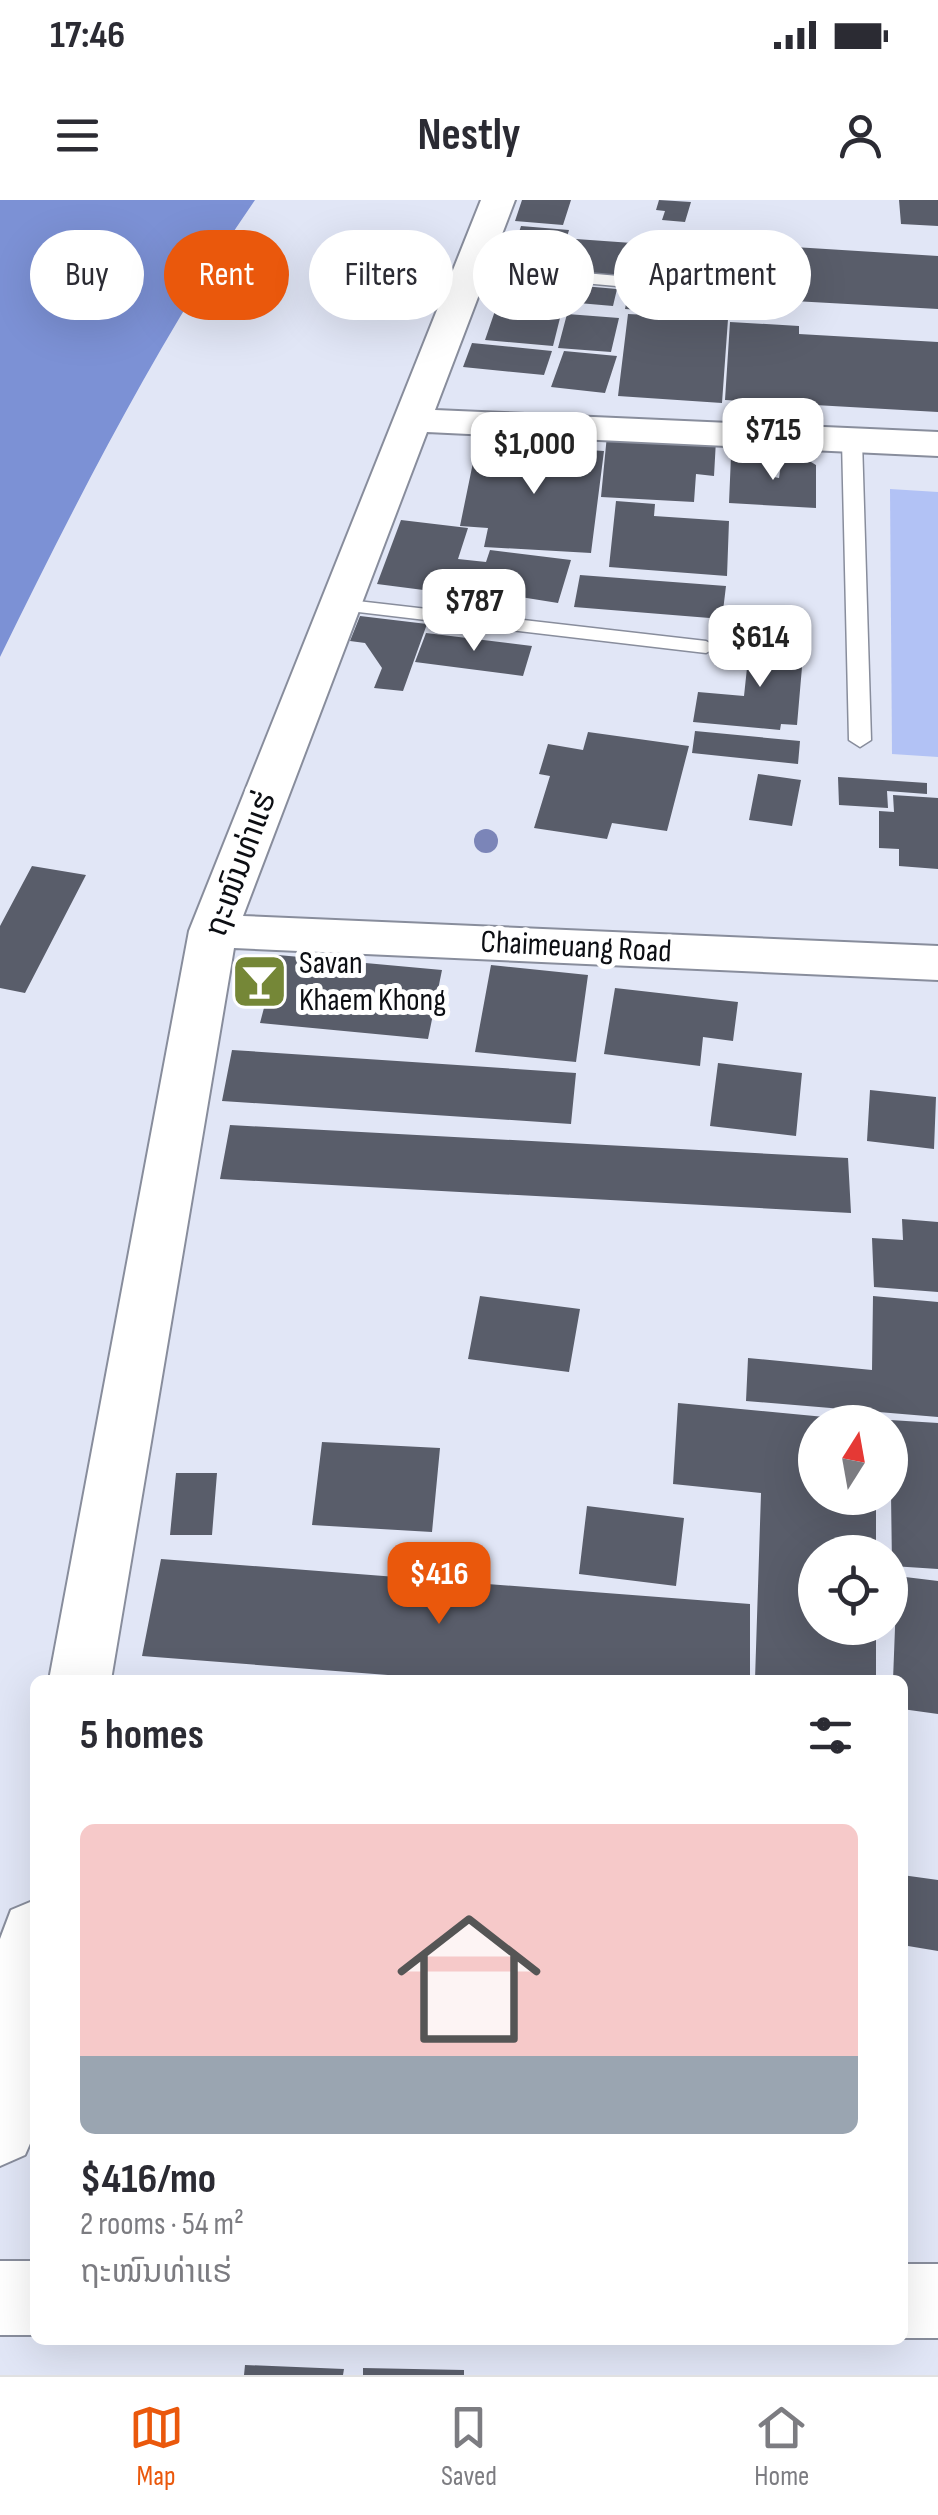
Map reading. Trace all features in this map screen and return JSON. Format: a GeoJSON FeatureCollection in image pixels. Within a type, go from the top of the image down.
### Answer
{"type":"FeatureCollection","features":[{"type":"Feature","properties":{"kind":"street","name":"ຖະໜົນທ່າແຮ່"},"geometry":{"type":"LineString","coordinates":[[81,1675],[214,930],[498,200]]}},
{"type":"Feature","properties":{"kind":"street"},"geometry":{"type":"LineString","coordinates":[[412,420],[938,444]]}},
{"type":"Feature","properties":{"kind":"street","name":"Chaimeuang Road"},"geometry":{"type":"LineString","coordinates":[[214,930],[938,963]]}},
{"type":"Feature","properties":{"kind":"street"},"geometry":{"type":"LineString","coordinates":[[0,2130],[30,1962]]}},
{"type":"Feature","properties":{"kind":"street"},"geometry":{"type":"LineString","coordinates":[[0,2298],[30,2298]]}},
{"type":"Feature","properties":{"kind":"street"},"geometry":{"type":"LineString","coordinates":[[908,2301],[938,2302]]}},
{"type":"Feature","properties":{"kind":"lane"},"geometry":{"type":"LineString","coordinates":[[472,268],[614,281]]}},
{"type":"Feature","properties":{"kind":"lane"},"geometry":{"type":"LineString","coordinates":[[852,440],[860,740]]}},
{"type":"Feature","properties":{"kind":"lane"},"geometry":{"type":"LineString","coordinates":[[340,605],[706,647]]}},
{"type":"Feature","properties":{"kind":"shaded area"},"geometry":{"type":"Polygon","coordinates":[[[0,200],[255,200],[235,230],[164,230],[164,320],[178,320],[88,481],[0,657],[0,200]]]}},
{"type":"Feature","properties":{"kind":"shaded area"},"geometry":{"type":"Polygon","coordinates":[[[890,489],[938,492],[938,757],[892,754],[890,489]]]}},
{"type":"Feature","properties":{"kind":"building"},"geometry":{"type":"Polygon","coordinates":[[[522,200],[571,200],[563,225],[515,221],[522,200]]]}},
{"type":"Feature","properties":{"kind":"building"},"geometry":{"type":"Polygon","coordinates":[[[659,200],[691,202],[685,222],[662,220],[665,211],[656,210],[659,200]]]}},
{"type":"Feature","properties":{"kind":"building"},"geometry":{"type":"Polygon","coordinates":[[[899,200],[938,200],[938,226],[901,224],[899,200]]]}},
{"type":"Feature","properties":{"kind":"building"},"geometry":{"type":"Polygon","coordinates":[[[521,226],[569,230],[520,230],[521,226]]]}},
{"type":"Feature","properties":{"kind":"building"},"geometry":{"type":"Polygon","coordinates":[[[594,240],[614,242],[614,276],[594,274],[594,240]]]}},
{"type":"Feature","properties":{"kind":"building"},"geometry":{"type":"Polygon","coordinates":[[[811,248],[938,256],[938,309],[811,302],[811,248]]]}},
{"type":"Feature","properties":{"kind":"building"},"geometry":{"type":"Polygon","coordinates":[[[594,287],[614,289],[613,306],[594,304],[594,287]]]}},
{"type":"Feature","properties":{"kind":"building"},"geometry":{"type":"Polygon","coordinates":[[[594,316],[619,320],[611,352],[558,348],[565,320],[594,320],[594,316]]]}},
{"type":"Feature","properties":{"kind":"building"},"geometry":{"type":"Polygon","coordinates":[[[492,320],[560,320],[553,346],[485,340],[492,320]]]}},
{"type":"Feature","properties":{"kind":"building"},"geometry":{"type":"Polygon","coordinates":[[[627,320],[728,320],[722,403],[618,396],[627,320]]]}},
{"type":"Feature","properties":{"kind":"building"},"geometry":{"type":"Polygon","coordinates":[[[730,322],[799,326],[799,334],[938,342],[938,412],[725,400],[730,322]]]}},
{"type":"Feature","properties":{"kind":"building"},"geometry":{"type":"Polygon","coordinates":[[[472,343],[552,351],[544,375],[463,367],[472,343]]]}},
{"type":"Feature","properties":{"kind":"building"},"geometry":{"type":"Polygon","coordinates":[[[564,351],[617,356],[605,393],[551,387],[564,351]]]}},
{"type":"Feature","properties":{"kind":"building"},"geometry":{"type":"Polygon","coordinates":[[[607,435],[716,440],[714,476],[696,474],[694,502],[601,497],[607,435]]]}},
{"type":"Feature","properties":{"kind":"building"},"geometry":{"type":"Polygon","coordinates":[[[477,443],[604,451],[591,553],[484,547],[488,528],[460,526],[477,443]]]}},
{"type":"Feature","properties":{"kind":"building"},"geometry":{"type":"Polygon","coordinates":[[[731,456],[763,457],[763,463],[776,470],[774,477],[779,478],[781,464],[792,458],[816,465],[816,508],[729,503],[731,456]]]}},
{"type":"Feature","properties":{"kind":"building"},"geometry":{"type":"Polygon","coordinates":[[[616,501],[655,504],[654,516],[729,521],[727,576],[609,567],[616,501]]]}},
{"type":"Feature","properties":{"kind":"building"},"geometry":{"type":"Polygon","coordinates":[[[401,520],[468,528],[458,559],[486,562],[490,550],[571,560],[558,603],[441,584],[439,592],[377,584],[401,520]]]}},
{"type":"Feature","properties":{"kind":"building"},"geometry":{"type":"Polygon","coordinates":[[[580,575],[726,586],[722,619],[574,607],[580,575]]]}},
{"type":"Feature","properties":{"kind":"building"},"geometry":{"type":"Polygon","coordinates":[[[360,616],[427,624],[403,691],[374,688],[382,668],[365,643],[350,641],[360,616]]]}},
{"type":"Feature","properties":{"kind":"building"},"geometry":{"type":"Polygon","coordinates":[[[426,633],[532,646],[523,676],[415,662],[426,633]]]}},
{"type":"Feature","properties":{"kind":"building"},"geometry":{"type":"Polygon","coordinates":[[[750,640],[804,644],[797,725],[781,724],[780,730],[693,722],[698,692],[744,696],[750,640]]]}},
{"type":"Feature","properties":{"kind":"building"},"geometry":{"type":"Polygon","coordinates":[[[695,731],[800,741],[798,764],[692,753],[695,731]]]}},
{"type":"Feature","properties":{"kind":"building"},"geometry":{"type":"Polygon","coordinates":[[[588,732],[689,746],[667,831],[612,823],[607,839],[534,828],[550,776],[539,774],[548,744],[583,750],[588,732]]]}},
{"type":"Feature","properties":{"kind":"building"},"geometry":{"type":"Polygon","coordinates":[[[758,774],[801,780],[792,826],[749,820],[758,774]]]}},
{"type":"Feature","properties":{"kind":"building"},"geometry":{"type":"Polygon","coordinates":[[[838,777],[927,783],[927,794],[887,791],[888,808],[839,805],[838,777]]]}},
{"type":"Feature","properties":{"kind":"building"},"geometry":{"type":"Polygon","coordinates":[[[893,795],[938,798],[938,869],[899,866],[899,849],[879,848],[879,811],[894,812],[893,795]]]}},
{"type":"Feature","properties":{"kind":"building"},"geometry":{"type":"Polygon","coordinates":[[[32,866],[86,875],[25,993],[0,988],[0,926],[32,866]]]}},
{"type":"Feature","properties":{"kind":"building"},"geometry":{"type":"Polygon","coordinates":[[[278,955],[442,970],[428,1039],[260,1023],[278,955]]]}},
{"type":"Feature","properties":{"kind":"building"},"geometry":{"type":"Polygon","coordinates":[[[491,965],[588,975],[576,1062],[475,1052],[491,965]]]}},
{"type":"Feature","properties":{"kind":"building"},"geometry":{"type":"Polygon","coordinates":[[[615,988],[738,1002],[733,1041],[703,1037],[700,1066],[604,1054],[615,988]]]}},
{"type":"Feature","properties":{"kind":"building"},"geometry":{"type":"Polygon","coordinates":[[[232,1050],[576,1073],[571,1124],[222,1101],[232,1050]]]}},
{"type":"Feature","properties":{"kind":"building"},"geometry":{"type":"Polygon","coordinates":[[[718,1063],[802,1073],[796,1136],[710,1126],[718,1063]]]}},
{"type":"Feature","properties":{"kind":"building"},"geometry":{"type":"Polygon","coordinates":[[[870,1090],[936,1097],[934,1149],[867,1141],[870,1090]]]}},
{"type":"Feature","properties":{"kind":"building"},"geometry":{"type":"Polygon","coordinates":[[[230,1125],[848,1158],[851,1213],[220,1179],[230,1125]]]}},
{"type":"Feature","properties":{"kind":"building"},"geometry":{"type":"Polygon","coordinates":[[[902,1219],[938,1222],[938,1292],[874,1287],[872,1238],[903,1240],[902,1219]]]}},
{"type":"Feature","properties":{"kind":"building"},"geometry":{"type":"Polygon","coordinates":[[[480,1296],[580,1309],[569,1372],[468,1359],[480,1296]]]}},
{"type":"Feature","properties":{"kind":"building"},"geometry":{"type":"Polygon","coordinates":[[[873,1296],[938,1302],[938,1417],[908,1414],[908,1405],[798,1405],[746,1401],[748,1358],[872,1370],[873,1296]]]}},
{"type":"Feature","properties":{"kind":"building"},"geometry":{"type":"Polygon","coordinates":[[[678,1403],[798,1414],[798,1515],[876,1515],[876,1535],[798,1535],[798,1645],[876,1645],[876,1675],[755,1675],[761,1493],[673,1484],[678,1403]]]}},
{"type":"Feature","properties":{"kind":"building"},"geometry":{"type":"Polygon","coordinates":[[[908,1421],[938,1423],[938,1569],[908,1567],[908,1535],[892,1535],[891,1515],[908,1515],[908,1421]]]}},
{"type":"Feature","properties":{"kind":"building"},"geometry":{"type":"Polygon","coordinates":[[[322,1442],[440,1448],[432,1532],[312,1525],[322,1442]]]}},
{"type":"Feature","properties":{"kind":"building"},"geometry":{"type":"Polygon","coordinates":[[[176,1473],[217,1473],[212,1535],[170,1535],[176,1473]]]}},
{"type":"Feature","properties":{"kind":"building"},"geometry":{"type":"Polygon","coordinates":[[[587,1506],[684,1518],[676,1586],[579,1574],[587,1506]]]}},
{"type":"Feature","properties":{"kind":"building"},"geometry":{"type":"Polygon","coordinates":[[[161,1559],[750,1604],[750,1675],[388,1675],[142,1656],[161,1559]]]}},
{"type":"Feature","properties":{"kind":"building"},"geometry":{"type":"Polygon","coordinates":[[[908,1577],[938,1581],[938,1714],[908,1710],[908,1675],[893,1675],[894,1645],[908,1645],[908,1577]]]}},
{"type":"Feature","properties":{"kind":"building"},"geometry":{"type":"Polygon","coordinates":[[[908,1876],[938,1880],[938,1951],[908,1946],[908,1876]]]}},
{"type":"Feature","properties":{"kind":"building"},"geometry":{"type":"Polygon","coordinates":[[[245,2365],[344,2369],[343,2375],[244,2375],[245,2365]]]}},
{"type":"Feature","properties":{"kind":"building"},"geometry":{"type":"Polygon","coordinates":[[[363,2368],[464,2370],[464,2375],[363,2375],[363,2368]]]}},
{"type":"Feature","properties":{"kind":"place","name":"Savan Khaem Khong"},"geometry":{"type":"Point","coordinates":[260,981]}}]}
